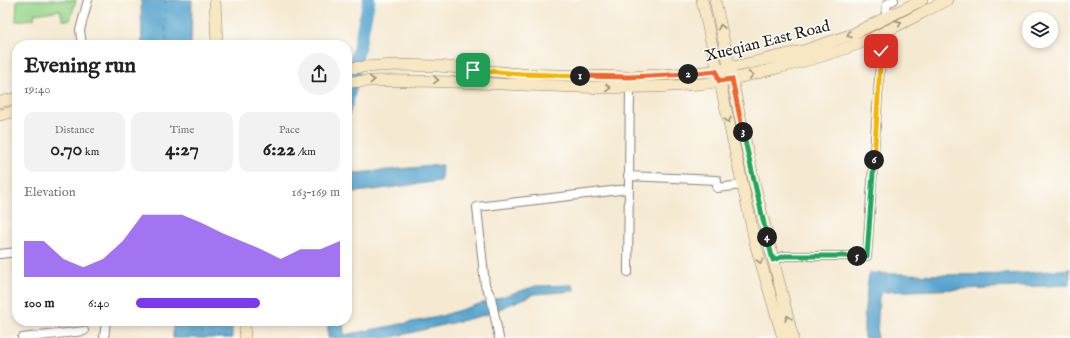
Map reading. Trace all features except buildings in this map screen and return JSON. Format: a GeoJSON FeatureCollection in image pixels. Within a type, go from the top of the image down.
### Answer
{"type":"FeatureCollection","features":[{"type":"Feature","properties":{"kind":"main road"},"geometry":{"type":"LineString","coordinates":[[215,0],[218,40]]}},
{"type":"Feature","properties":{"kind":"main road"},"geometry":{"type":"LineString","coordinates":[[702,0],[742,185],[771,299],[783,338]]}},
{"type":"Feature","properties":{"kind":"main road"},"geometry":{"type":"LineString","coordinates":[[715,0],[773,260],[793,338]]}},
{"type":"Feature","properties":{"kind":"main road","name":"Xueqian East Road"},"geometry":{"type":"LineString","coordinates":[[352,82],[397,79],[630,88],[718,76],[806,50],[853,34],[922,0]]}},
{"type":"Feature","properties":{"kind":"main road","name":"Xueqian East Road"},"geometry":{"type":"LineString","coordinates":[[352,68],[396,65],[438,66],[522,74],[625,77],[718,76],[732,79],[809,60],[857,44],[947,0]]}},
{"type":"Feature","properties":{"kind":"main road"},"geometry":{"type":"LineString","coordinates":[[0,102],[12,99]]}},
{"type":"Feature","properties":{"kind":"main road"},"geometry":{"type":"LineString","coordinates":[[0,115],[12,112]]}},
{"type":"Feature","properties":{"kind":"main road"},"geometry":{"type":"LineString","coordinates":[[245,326],[245,338]]}},
{"type":"Feature","properties":{"kind":"street"},"geometry":{"type":"LineString","coordinates":[[81,40],[80,30],[88,0]]}},
{"type":"Feature","properties":{"kind":"street"},"geometry":{"type":"LineString","coordinates":[[885,18],[887,4],[894,0]]}},
{"type":"Feature","properties":{"kind":"street"},"geometry":{"type":"LineString","coordinates":[[773,260],[785,256],[867,256],[881,51],[876,36]]}},
{"type":"Feature","properties":{"kind":"street"},"geometry":{"type":"LineString","coordinates":[[628,272],[630,88]]}},
{"type":"Feature","properties":{"kind":"street"},"geometry":{"type":"LineString","coordinates":[[628,176],[717,180],[717,188],[742,185]]}},
{"type":"Feature","properties":{"kind":"street"},"geometry":{"type":"LineString","coordinates":[[499,338],[491,297],[485,285],[478,206],[628,189]]}},
{"type":"Feature","properties":{"kind":"street"},"geometry":{"type":"LineString","coordinates":[[0,254],[12,253]]}},
{"type":"Feature","properties":{"kind":"street"},"geometry":{"type":"LineString","coordinates":[[104,338],[105,326]]}},
{"type":"Feature","properties":{"kind":"street"},"geometry":{"type":"LineString","coordinates":[[22,338],[84,332]]}},
{"type":"Feature","properties":{"kind":"green space"},"geometry":{"type":"Polygon","coordinates":[[[17,0],[76,0],[70,20],[63,20],[60,10],[34,14],[34,19],[16,21],[17,0]]]}},
{"type":"Feature","properties":{"kind":"water"},"geometry":{"type":"Polygon","coordinates":[[[141,0],[192,0],[191,40],[142,40],[141,0]]]}},
{"type":"Feature","properties":{"kind":"water"},"geometry":{"type":"Polygon","coordinates":[[[352,91],[355,91],[352,103],[352,91]]]}},
{"type":"Feature","properties":{"kind":"water"},"geometry":{"type":"Polygon","coordinates":[[[442,165],[441,181],[352,193],[352,172],[356,173],[442,165]]]}},
{"type":"Feature","properties":{"kind":"water"},"geometry":{"type":"Polygon","coordinates":[[[1070,269],[1070,285],[882,292],[879,297],[877,338],[864,338],[864,317],[869,273],[945,275],[1045,272],[1070,269]]]}},
{"type":"Feature","properties":{"kind":"water"},"geometry":{"type":"Polygon","coordinates":[[[573,285],[575,291],[535,294],[485,315],[389,338],[328,338],[328,326],[343,326],[344,335],[438,317],[536,286],[573,285]]]}},
{"type":"Feature","properties":{"kind":"water"},"geometry":{"type":"Polygon","coordinates":[[[173,326],[232,326],[232,338],[173,338],[173,326]]]}},
{"type":"Feature","properties":{"kind":"waterway"},"geometry":{"type":"LineString","coordinates":[[352,80],[369,0]]}},
{"type":"Feature","properties":{"kind":"ferry route"},"geometry":{"type":"LineString","coordinates":[[165,0],[166,40]]}},
{"type":"Feature","properties":{"kind":"ferry route"},"geometry":{"type":"LineString","coordinates":[[202,326],[202,338]]}},
{"type":"Feature","properties":{"kind":"route"},"geometry":{"type":"LineString","coordinates":[[473,70],[522,74],[630,77],[716,71],[719,81],[732,79],[755,186],[773,260],[785,256],[867,256],[881,51]]}}]}
